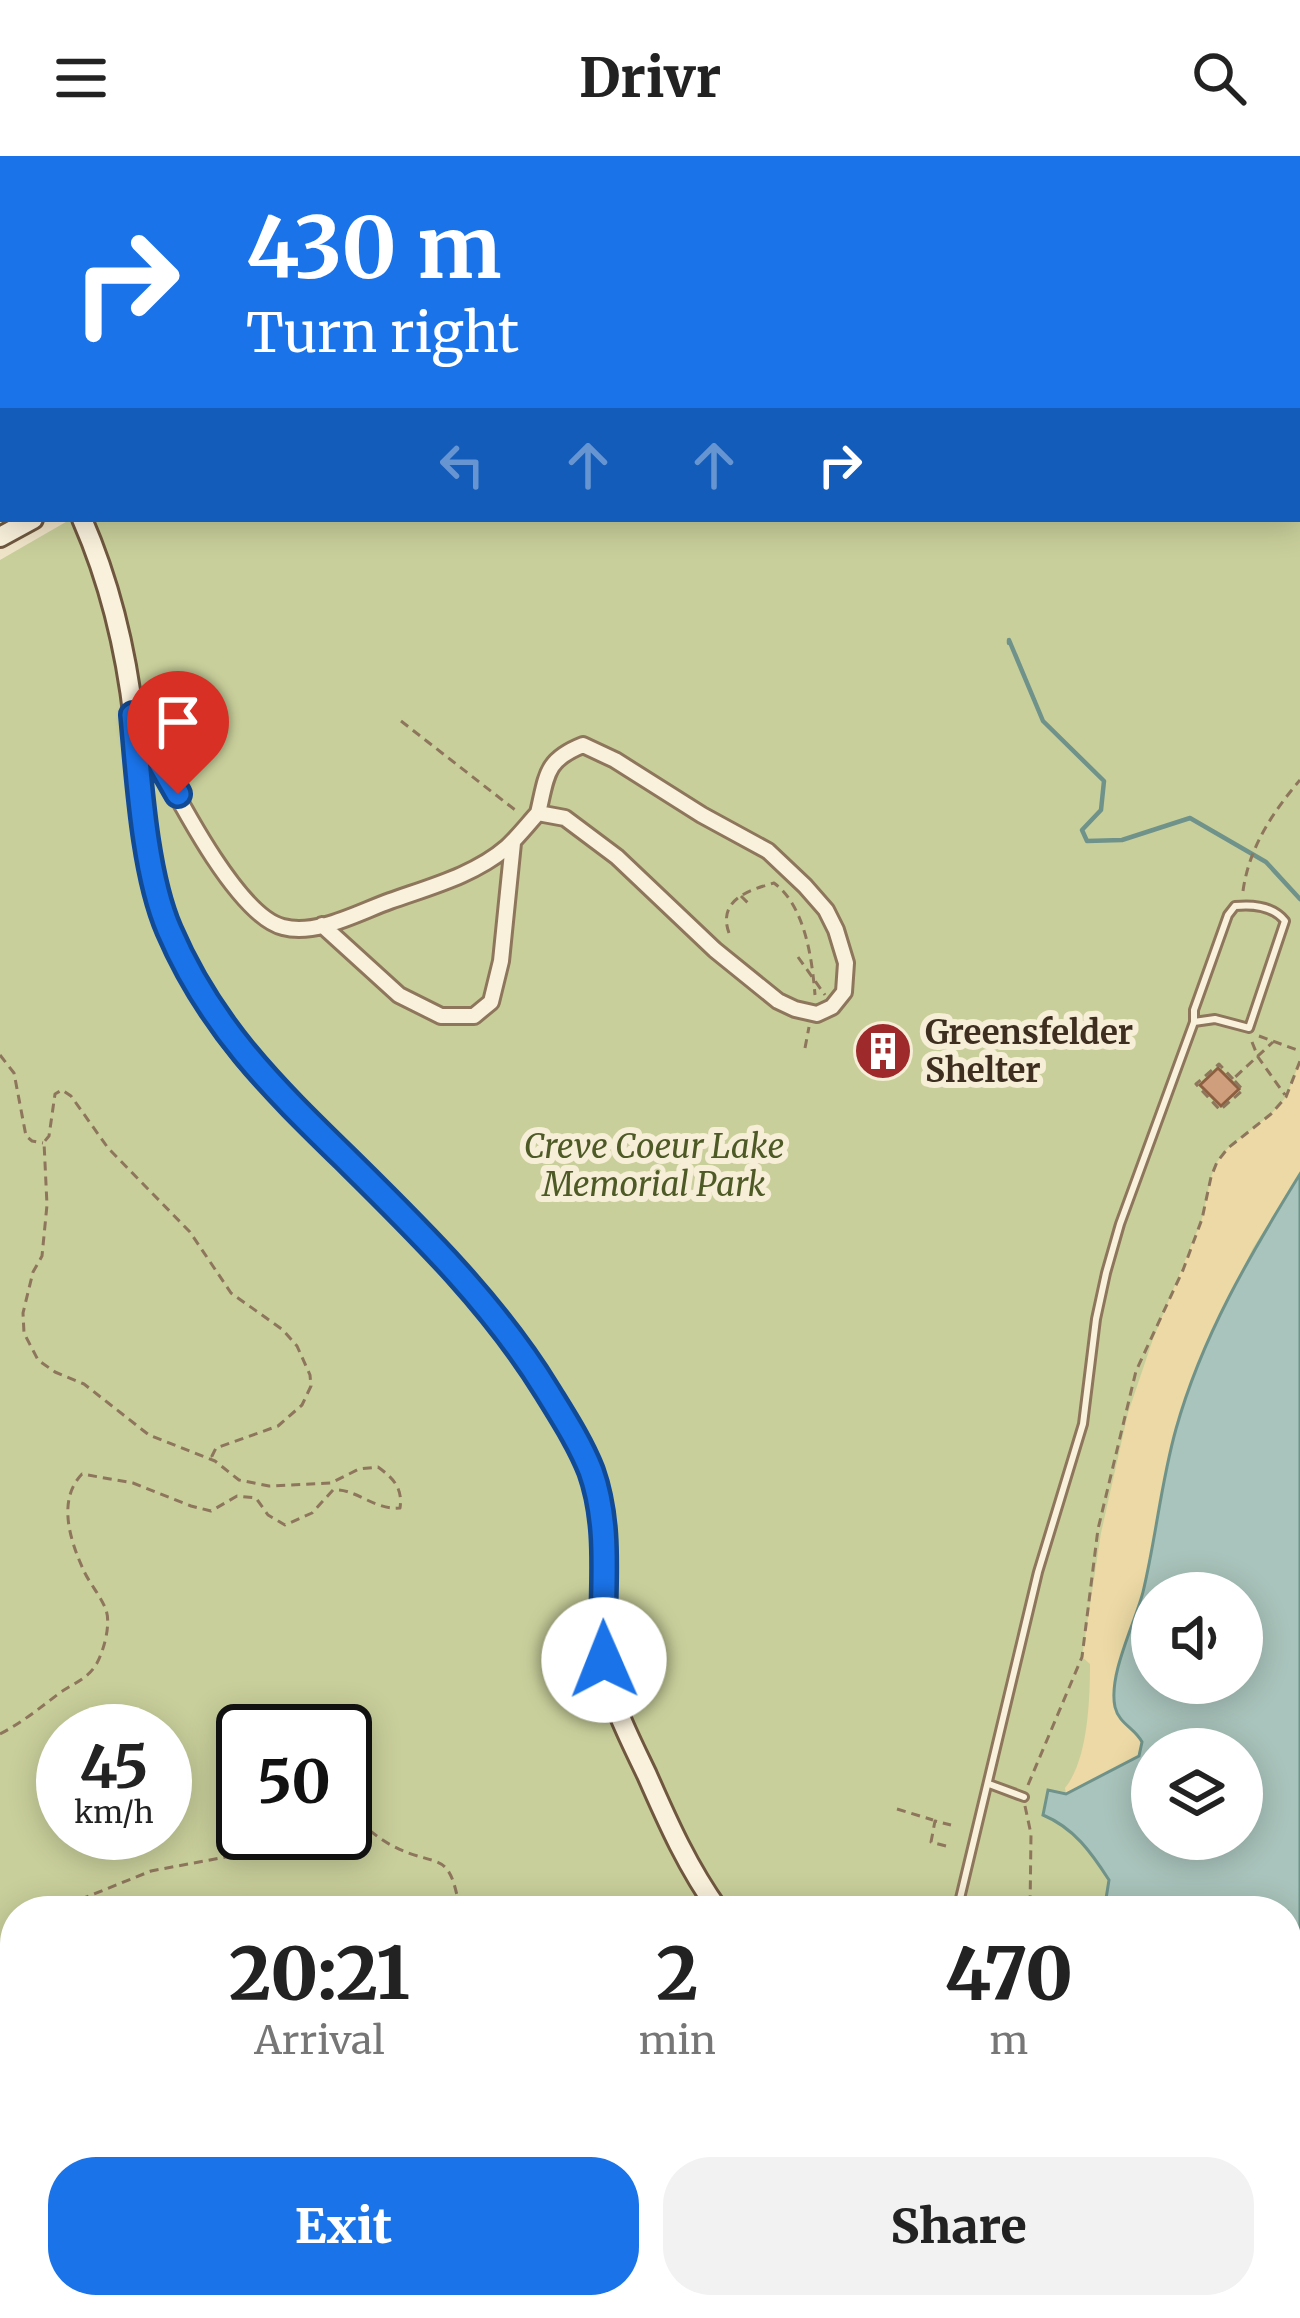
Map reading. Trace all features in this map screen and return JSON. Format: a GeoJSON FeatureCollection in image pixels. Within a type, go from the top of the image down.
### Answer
{"type":"FeatureCollection","features":[{"type":"Feature","properties":{"kind":"main road"},"geometry":{"type":"LineString","coordinates":[[83,522],[112,600],[133,715],[140,794],[166,925],[211,1012],[276,1092],[477,1293],[522,1350],[570,1429],[601,1509],[605,1551],[602,1634],[611,1696],[677,1845],[708,1896]]}},
{"type":"Feature","properties":{"kind":"street"},"geometry":{"type":"LineString","coordinates":[[133,715],[222,873],[268,920],[284,927],[322,925],[454,878],[506,849],[534,817],[547,773],[560,754],[583,745],[768,851],[805,886],[836,930],[846,963],[844,992],[817,1014],[778,1000],[715,950],[617,857],[565,818],[534,817]]}},
{"type":"Feature","properties":{"kind":"street"},"geometry":{"type":"LineString","coordinates":[[322,925],[399,995],[441,1016],[474,1016],[491,1002],[501,961],[514,840]]}},
{"type":"Feature","properties":{"kind":"lane"},"geometry":{"type":"LineString","coordinates":[[961,1896],[1038,1572],[1083,1424],[1096,1319],[1120,1224],[1228,915],[1235,906],[1244,905],[1279,913],[1285,921],[1249,1028],[1216,1019],[1194,1022]]}},
{"type":"Feature","properties":{"kind":"lane"},"geometry":{"type":"LineString","coordinates":[[989,1784],[1024,1798]]}},
{"type":"Feature","properties":{"kind":"path"},"geometry":{"type":"LineString","coordinates":[[401,721],[534,817]]}},
{"type":"Feature","properties":{"kind":"path"},"geometry":{"type":"LineString","coordinates":[[1244,905],[1246,870],[1256,843],[1300,780]]}},
{"type":"Feature","properties":{"kind":"path"},"geometry":{"type":"LineString","coordinates":[[729,933],[725,923],[729,907],[740,895],[774,883],[784,890],[804,930],[814,976],[815,999],[805,1048]]}},
{"type":"Feature","properties":{"kind":"path"},"geometry":{"type":"LineString","coordinates":[[740,895],[749,904]]}},
{"type":"Feature","properties":{"kind":"path"},"geometry":{"type":"LineString","coordinates":[[798,957],[832,1006]]}},
{"type":"Feature","properties":{"kind":"path"},"geometry":{"type":"LineString","coordinates":[[1249,1028],[1300,1051]]}},
{"type":"Feature","properties":{"kind":"path"},"geometry":{"type":"LineString","coordinates":[[1249,1028],[1258,1057],[1286,1096]]}},
{"type":"Feature","properties":{"kind":"path"},"geometry":{"type":"LineString","coordinates":[[1231,1079],[1273,1042]]}},
{"type":"Feature","properties":{"kind":"path"},"geometry":{"type":"LineString","coordinates":[[0,1054],[14,1072],[26,1136],[44,1142]]}},
{"type":"Feature","properties":{"kind":"path"},"geometry":{"type":"LineString","coordinates":[[1030,1896],[1030,1834],[1024,1798],[1082,1657],[1098,1529],[1136,1371],[1184,1270],[1217,1162],[1286,1096],[1300,1061]]}},
{"type":"Feature","properties":{"kind":"path"},"geometry":{"type":"LineString","coordinates":[[1219,1064],[1231,1079],[1243,1090],[1220,1110],[1196,1084],[1219,1064]]}},
{"type":"Feature","properties":{"kind":"path"},"geometry":{"type":"LineString","coordinates":[[0,1734],[84,1679],[97,1664],[104,1644],[108,1614],[83,1569],[67,1521],[70,1490],[82,1474],[133,1484],[211,1510],[238,1496],[256,1498],[268,1515],[285,1525],[313,1513],[333,1490],[343,1489],[390,1509],[400,1508],[402,1498],[395,1479],[378,1466],[358,1469],[331,1483],[269,1486],[239,1480],[215,1461],[148,1435],[84,1384],[38,1360],[24,1333],[23,1312],[42,1256],[47,1205],[44,1142],[55,1094],[62,1090],[108,1148],[190,1232],[231,1293],[283,1330],[297,1346],[310,1375],[302,1405],[278,1426],[216,1448],[212,1451],[215,1461]]}},
{"type":"Feature","properties":{"kind":"path"},"geometry":{"type":"LineString","coordinates":[[898,1810],[951,1825]]}},
{"type":"Feature","properties":{"kind":"path"},"geometry":{"type":"LineString","coordinates":[[934,1821],[931,1842],[946,1846]]}},
{"type":"Feature","properties":{"kind":"path"},"geometry":{"type":"LineString","coordinates":[[372,1832],[393,1846],[442,1863],[455,1878],[458,1896]]}},
{"type":"Feature","properties":{"kind":"path"},"geometry":{"type":"LineString","coordinates":[[89,1896],[151,1870],[216,1859]]}},
{"type":"Feature","properties":{"kind":"green space","name":"Creve Coeur Lake Memorial Park"},"geometry":{"type":"Polygon","coordinates":[[[66,522],[1300,522],[1300,1896],[0,1896],[0,560],[66,522]]]}},
{"type":"Feature","properties":{"kind":"sand"},"geometry":{"type":"Polygon","coordinates":[[[1300,1061],[1300,1174],[1253,1248],[1211,1333],[1176,1429],[1147,1572],[1131,1572],[1131,1632],[1116,1679],[1136,1728],[1131,1728],[1131,1760],[1066,1794],[1086,1729],[1090,1664],[1082,1657],[1101,1533],[1128,1413],[1202,1219],[1217,1162],[1286,1097],[1300,1061]]]}},
{"type":"Feature","properties":{"kind":"water"},"geometry":{"type":"Polygon","coordinates":[[[1300,1174],[1300,1896],[1106,1896],[1109,1880],[1081,1842],[1043,1815],[1048,1790],[1066,1794],[1131,1760],[1131,1860],[1263,1860],[1263,1728],[1131,1729],[1115,1707],[1115,1680],[1131,1626],[1131,1704],[1263,1704],[1263,1572],[1147,1572],[1171,1449],[1213,1329],[1300,1174]]]}},
{"type":"Feature","properties":{"kind":"building","name":"Greensfelder Shelter"},"geometry":{"type":"Polygon","coordinates":[[[883,1033],[897,1038],[902,1052],[897,1066],[883,1071],[869,1066],[864,1052],[869,1038],[883,1033]]]}},
{"type":"Feature","properties":{"kind":"building"},"geometry":{"type":"Polygon","coordinates":[[[1218,1068],[1239,1089],[1221,1106],[1200,1085],[1218,1068]]]}},
{"type":"Feature","properties":{"kind":"waterway"},"geometry":{"type":"LineString","coordinates":[[1009,643],[1043,721],[1104,781],[1101,810],[1082,830],[1087,841],[1122,840],[1190,818],[1266,862],[1300,899]]}},
{"type":"Feature","properties":{"kind":"place","name":"Greensfelder Shelter"},"geometry":{"type":"Point","coordinates":[883,1051]}},
{"type":"Feature","properties":{"kind":"route"},"geometry":{"type":"LineString","coordinates":[[178,794],[133,715],[140,794],[166,925],[211,1012],[276,1092],[477,1293],[522,1350],[570,1429],[601,1509],[604,1660]]}}]}
